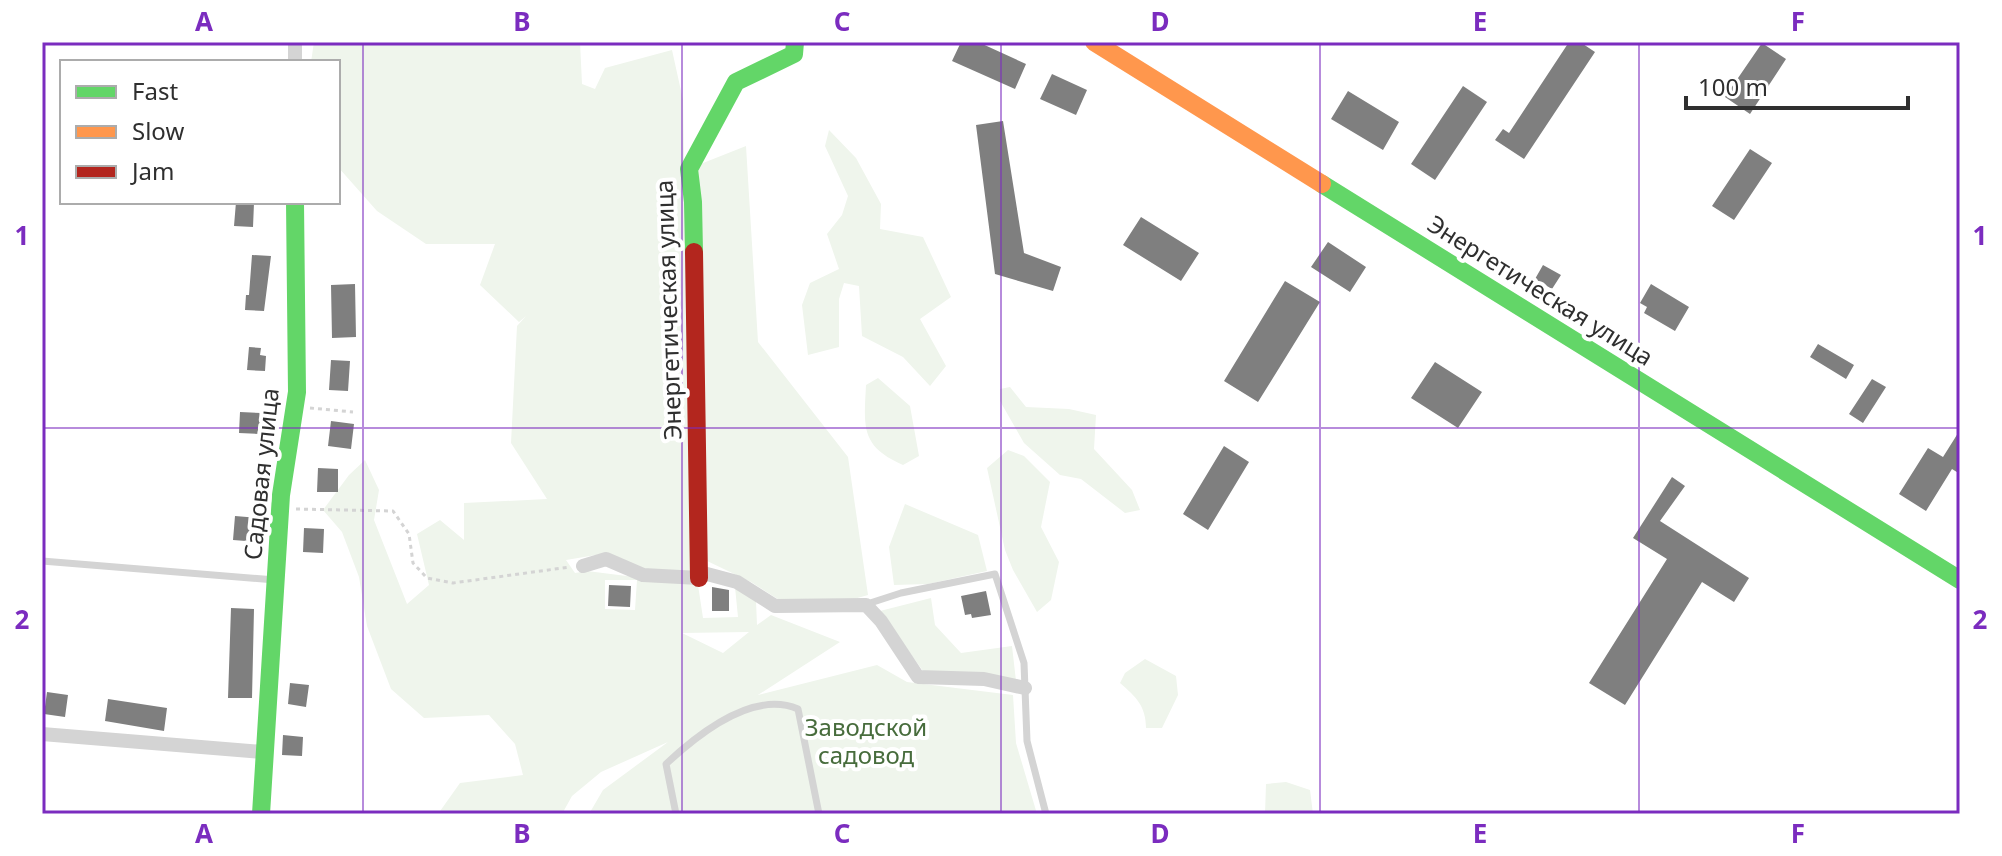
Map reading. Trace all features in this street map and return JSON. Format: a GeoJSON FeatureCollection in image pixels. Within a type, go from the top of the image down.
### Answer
{"type":"FeatureCollection","features":[{"type":"Feature","properties":{"kind":"street","name":"Энергетическая улица"},"geometry":{"type":"LineString","coordinates":[[699,578],[693,202],[689,169],[736,82],[794,54],[795,42]]}},
{"type":"Feature","properties":{"kind":"street","name":"Энергетическая улица"},"geometry":{"type":"LineString","coordinates":[[1094,42],[1960,580]]}},
{"type":"Feature","properties":{"kind":"street","name":"Садовая улица"},"geometry":{"type":"LineString","coordinates":[[261,814],[280,508],[297,392],[295,204]]}},
{"type":"Feature","properties":{"kind":"street"},"geometry":{"type":"LineString","coordinates":[[583,566],[606,559],[643,575],[699,578],[707,574],[737,582],[775,606],[866,605],[881,621],[918,677],[984,679],[1025,688]]}},
{"type":"Feature","properties":{"kind":"street"},"geometry":{"type":"LineString","coordinates":[[42,734],[263,752]]}},
{"type":"Feature","properties":{"kind":"lane"},"geometry":{"type":"LineString","coordinates":[[42,561],[275,580]]}},
{"type":"Feature","properties":{"kind":"lane"},"geometry":{"type":"LineString","coordinates":[[866,605],[901,593],[995,574],[1024,663],[1027,741],[1046,814]]}},
{"type":"Feature","properties":{"kind":"lane"},"geometry":{"type":"LineString","coordinates":[[676,814],[666,764],[692,740],[749,706],[785,704],[798,709],[819,814]]}},
{"type":"Feature","properties":{"kind":"path"},"geometry":{"type":"LineString","coordinates":[[295,407],[353,412]]}},
{"type":"Feature","properties":{"kind":"path"},"geometry":{"type":"LineString","coordinates":[[280,508],[393,511],[409,534],[413,563],[427,578],[453,583],[583,566]]}},
{"type":"Feature","properties":{"kind":"green space","name":"Заводской садовод"},"geometry":{"type":"Polygon","coordinates":[[[314,42],[580,42],[582,84],[595,89],[605,68],[672,50],[683,100],[692,572],[630,568],[608,553],[566,560],[575,573],[587,571],[698,585],[703,618],[738,617],[735,587],[756,601],[757,625],[771,615],[840,642],[758,695],[877,665],[907,682],[1013,695],[1016,743],[1037,814],[589,814],[603,790],[668,742],[601,772],[572,796],[562,814],[438,814],[460,783],[523,775],[515,744],[489,715],[424,718],[391,689],[367,626],[359,577],[342,532],[323,510],[349,475],[365,460],[379,490],[374,520],[407,604],[429,585],[417,534],[440,520],[464,540],[464,503],[547,499],[511,443],[517,326],[526,316],[519,322],[480,285],[495,244],[426,244],[377,211],[340,169],[340,60],[311,60],[314,42]],[[605,580],[605,609],[635,610],[637,580],[605,580]],[[749,632],[682,633],[723,653],[749,632]]]}},
{"type":"Feature","properties":{"kind":"green space"},"geometry":{"type":"Polygon","coordinates":[[[829,130],[856,158],[881,204],[880,229],[923,237],[951,297],[920,319],[946,366],[930,386],[903,357],[862,336],[859,286],[844,283],[839,299],[839,347],[808,355],[802,305],[810,283],[839,269],[827,234],[842,215],[848,196],[825,146],[829,130]]]}},
{"type":"Feature","properties":{"kind":"green space"},"geometry":{"type":"Polygon","coordinates":[[[746,146],[758,342],[848,457],[868,595],[836,604],[784,603],[751,582],[705,560],[693,167],[746,146]]]}},
{"type":"Feature","properties":{"kind":"green space"},"geometry":{"type":"Polygon","coordinates":[[[878,378],[910,406],[919,456],[903,465],[879,450],[865,424],[866,385],[878,378]]]}},
{"type":"Feature","properties":{"kind":"green space"},"geometry":{"type":"Polygon","coordinates":[[[1010,387],[1026,407],[1069,409],[1096,415],[1094,449],[1132,490],[1140,510],[1125,513],[1081,479],[1060,475],[1024,443],[1000,401],[1000,389],[1010,387]]]}},
{"type":"Feature","properties":{"kind":"green space"},"geometry":{"type":"Polygon","coordinates":[[[1008,450],[1024,456],[1050,482],[1041,527],[1059,562],[1051,600],[1037,612],[1005,550],[987,468],[1008,450]]]}},
{"type":"Feature","properties":{"kind":"green space"},"geometry":{"type":"Polygon","coordinates":[[[905,504],[978,535],[987,571],[928,584],[894,585],[889,547],[905,504]]]}},
{"type":"Feature","properties":{"kind":"green space"},"geometry":{"type":"Polygon","coordinates":[[[931,598],[935,625],[961,653],[1012,646],[1016,681],[923,671],[880,611],[931,598]]]}},
{"type":"Feature","properties":{"kind":"green space"},"geometry":{"type":"Polygon","coordinates":[[[1145,659],[1176,676],[1178,695],[1162,728],[1146,728],[1139,702],[1120,683],[1125,673],[1145,659]]]}},
{"type":"Feature","properties":{"kind":"green space"},"geometry":{"type":"Polygon","coordinates":[[[1286,782],[1310,790],[1313,814],[1265,814],[1266,784],[1286,782]]]}},
{"type":"Feature","properties":{"kind":"building"},"geometry":{"type":"Polygon","coordinates":[[[961,42],[978,42],[1026,64],[1015,89],[952,61],[961,42]]]}},
{"type":"Feature","properties":{"kind":"building"},"geometry":{"type":"Polygon","coordinates":[[[1569,42],[1580,42],[1595,52],[1524,159],[1495,140],[1503,129],[1509,133],[1569,42]]]}},
{"type":"Feature","properties":{"kind":"building"},"geometry":{"type":"Polygon","coordinates":[[[1762,43],[1786,59],[1750,114],[1725,97],[1762,43]]]}},
{"type":"Feature","properties":{"kind":"building"},"geometry":{"type":"Polygon","coordinates":[[[1052,74],[1087,90],[1076,115],[1040,99],[1052,74]]]}},
{"type":"Feature","properties":{"kind":"building"},"geometry":{"type":"Polygon","coordinates":[[[1463,86],[1487,102],[1435,180],[1411,164],[1463,86]]]}},
{"type":"Feature","properties":{"kind":"building"},"geometry":{"type":"Polygon","coordinates":[[[1348,91],[1399,122],[1383,150],[1331,119],[1348,91]]]}},
{"type":"Feature","properties":{"kind":"building"},"geometry":{"type":"Polygon","coordinates":[[[1003,121],[1024,253],[1061,267],[1053,291],[995,274],[976,125],[1003,121]]]}},
{"type":"Feature","properties":{"kind":"building"},"geometry":{"type":"Polygon","coordinates":[[[1750,149],[1772,163],[1734,220],[1712,206],[1750,149]]]}},
{"type":"Feature","properties":{"kind":"building"},"geometry":{"type":"Polygon","coordinates":[[[236,204],[254,204],[253,227],[234,226],[236,204]]]}},
{"type":"Feature","properties":{"kind":"building"},"geometry":{"type":"Polygon","coordinates":[[[1141,217],[1199,253],[1181,281],[1123,245],[1141,217]]]}},
{"type":"Feature","properties":{"kind":"building"},"geometry":{"type":"Polygon","coordinates":[[[1328,242],[1366,267],[1350,292],[1311,267],[1328,242]]]}},
{"type":"Feature","properties":{"kind":"building"},"geometry":{"type":"Polygon","coordinates":[[[252,255],[271,256],[264,311],[245,310],[252,255]]]}},
{"type":"Feature","properties":{"kind":"building"},"geometry":{"type":"Polygon","coordinates":[[[1543,265],[1561,275],[1552,289],[1535,279],[1543,265]]]}},
{"type":"Feature","properties":{"kind":"building"},"geometry":{"type":"Polygon","coordinates":[[[1285,281],[1320,302],[1258,402],[1224,381],[1285,281]]]}},
{"type":"Feature","properties":{"kind":"building"},"geometry":{"type":"Polygon","coordinates":[[[355,284],[356,337],[332,338],[331,285],[355,284]]]}},
{"type":"Feature","properties":{"kind":"building"},"geometry":{"type":"Polygon","coordinates":[[[1651,284],[1689,307],[1675,331],[1644,313],[1647,307],[1640,303],[1651,284]]]}},
{"type":"Feature","properties":{"kind":"building"},"geometry":{"type":"Polygon","coordinates":[[[1818,344],[1854,365],[1846,379],[1810,357],[1818,344]]]}},
{"type":"Feature","properties":{"kind":"building"},"geometry":{"type":"Polygon","coordinates":[[[249,347],[261,348],[260,355],[266,356],[265,371],[247,370],[249,347]]]}},
{"type":"Feature","properties":{"kind":"building"},"geometry":{"type":"Polygon","coordinates":[[[331,360],[350,361],[348,391],[329,390],[331,360]]]}},
{"type":"Feature","properties":{"kind":"building"},"geometry":{"type":"Polygon","coordinates":[[[1435,362],[1482,392],[1458,428],[1411,398],[1435,362]]]}},
{"type":"Feature","properties":{"kind":"building"},"geometry":{"type":"Polygon","coordinates":[[[1872,379],[1886,387],[1863,423],[1849,414],[1872,379]]]}},
{"type":"Feature","properties":{"kind":"building"},"geometry":{"type":"Polygon","coordinates":[[[240,412],[261,413],[259,434],[239,433],[240,412]]]}},
{"type":"Feature","properties":{"kind":"building"},"geometry":{"type":"Polygon","coordinates":[[[331,421],[354,424],[351,449],[328,446],[331,421]]]}},
{"type":"Feature","properties":{"kind":"building"},"geometry":{"type":"Polygon","coordinates":[[[1960,430],[1960,474],[1952,469],[1926,511],[1899,494],[1928,448],[1943,457],[1960,430]]]}},
{"type":"Feature","properties":{"kind":"building"},"geometry":{"type":"Polygon","coordinates":[[[1224,446],[1249,462],[1208,530],[1183,514],[1224,446]]]}},
{"type":"Feature","properties":{"kind":"building"},"geometry":{"type":"Polygon","coordinates":[[[318,468],[338,469],[338,492],[317,492],[318,468]]]}},
{"type":"Feature","properties":{"kind":"building"},"geometry":{"type":"Polygon","coordinates":[[[1672,477],[1685,486],[1660,521],[1749,578],[1734,602],[1702,582],[1625,705],[1589,683],[1667,559],[1633,538],[1672,477]]]}},
{"type":"Feature","properties":{"kind":"building"},"geometry":{"type":"Polygon","coordinates":[[[235,516],[259,518],[258,542],[233,540],[235,516]]]}},
{"type":"Feature","properties":{"kind":"building"},"geometry":{"type":"Polygon","coordinates":[[[304,528],[324,529],[323,553],[303,552],[304,528]]]}},
{"type":"Feature","properties":{"kind":"building"},"geometry":{"type":"Polygon","coordinates":[[[609,585],[631,586],[630,607],[608,606],[609,585]]]}},
{"type":"Feature","properties":{"kind":"building"},"geometry":{"type":"Polygon","coordinates":[[[712,587],[729,590],[729,611],[712,611],[712,587]]]}},
{"type":"Feature","properties":{"kind":"building"},"geometry":{"type":"Polygon","coordinates":[[[986,591],[991,615],[972,618],[971,614],[965,615],[961,596],[986,591]]]}},
{"type":"Feature","properties":{"kind":"building"},"geometry":{"type":"Polygon","coordinates":[[[231,608],[254,609],[252,698],[228,698],[231,608]]]}},
{"type":"Feature","properties":{"kind":"building"},"geometry":{"type":"Polygon","coordinates":[[[290,683],[309,685],[306,707],[288,704],[290,683]]]}},
{"type":"Feature","properties":{"kind":"building"},"geometry":{"type":"Polygon","coordinates":[[[47,692],[68,695],[65,717],[44,714],[47,692]]]}},
{"type":"Feature","properties":{"kind":"building"},"geometry":{"type":"Polygon","coordinates":[[[108,699],[167,708],[164,731],[105,721],[108,699]]]}},
{"type":"Feature","properties":{"kind":"building"},"geometry":{"type":"Polygon","coordinates":[[[283,735],[303,737],[302,756],[282,755],[283,735]]]}},
{"type":"Feature","properties":{"kind":"traffic: fast"},"geometry":{"type":"LineString","coordinates":[[694,252],[689,169],[736,82],[794,54],[795,42]]}},
{"type":"Feature","properties":{"kind":"traffic: fast"},"geometry":{"type":"LineString","coordinates":[[1322,184],[1960,580]]}},
{"type":"Feature","properties":{"kind":"traffic: fast"},"geometry":{"type":"LineString","coordinates":[[261,814],[281,495],[297,392],[295,204]]}},
{"type":"Feature","properties":{"kind":"traffic: slow"},"geometry":{"type":"LineString","coordinates":[[1094,42],[1322,184]]}},
{"type":"Feature","properties":{"kind":"traffic: jam"},"geometry":{"type":"LineString","coordinates":[[694,252],[699,578]]}}]}
